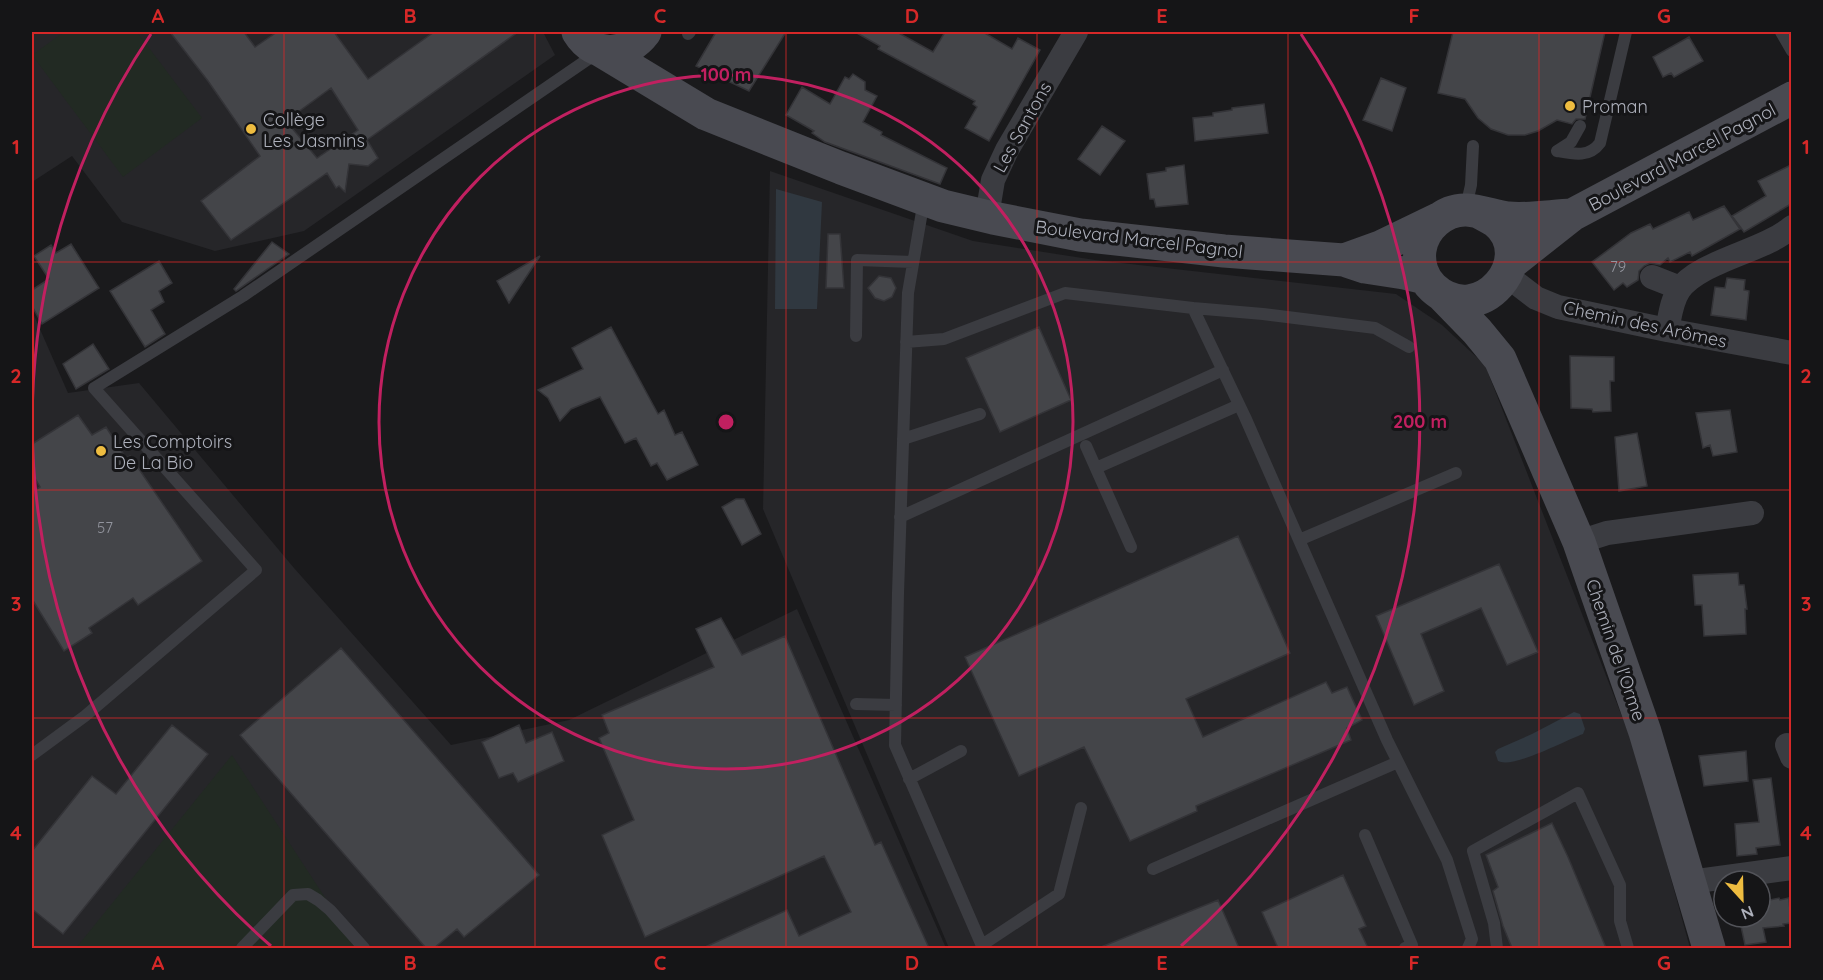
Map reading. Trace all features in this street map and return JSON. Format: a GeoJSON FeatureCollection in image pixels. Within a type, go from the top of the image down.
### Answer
{"type":"FeatureCollection","features":[{"type":"Feature","properties":{"kind":"street"},"geometry":{"type":"LineString","coordinates":[[589,41],[614,52],[626,49],[637,42],[645,32],[671,93]]}},
{"type":"Feature","properties":{"kind":"street","name":"Les Santons"},"geometry":{"type":"LineString","coordinates":[[987,216],[993,180],[1067,35]]}},
{"type":"Feature","properties":{"kind":"street","name":"Boulevard Marcel Pagnol"},"geometry":{"type":"LineString","coordinates":[[589,41],[706,114],[924,199],[987,216],[1080,235],[1224,251],[1344,260],[1365,267],[1404,273],[1434,287]]}},
{"type":"Feature","properties":{"kind":"street","name":"Boulevard Marcel Pagnol"},"geometry":{"type":"LineString","coordinates":[[1505,276],[1572,215],[1791,98]]}},
{"type":"Feature","properties":{"kind":"street"},"geometry":{"type":"LineString","coordinates":[[1461,214],[1496,222],[1506,235],[1510,250],[1505,276],[1486,296],[1472,301],[1457,300],[1434,287],[1420,266],[1419,252],[1422,241],[1429,228],[1461,214]]}},
{"type":"Feature","properties":{"kind":"street","name":"Boulevard Marcel Pagnol"},"geometry":{"type":"LineString","coordinates":[[1344,260],[1461,214],[1510,218],[1572,215]]}},
{"type":"Feature","properties":{"kind":"street"},"geometry":{"type":"LineString","coordinates":[[1667,330],[1673,301],[1680,288],[1720,262],[1770,241],[1791,227]]}},
{"type":"Feature","properties":{"kind":"street","name":"Chemin des Arômes"},"geometry":{"type":"LineString","coordinates":[[1505,276],[1536,298],[1558,307],[1791,353]]}},
{"type":"Feature","properties":{"kind":"street","name":"Chemin de l'Orme"},"geometry":{"type":"LineString","coordinates":[[1500,359],[1505,276]]}},
{"type":"Feature","properties":{"kind":"street"},"geometry":{"type":"LineString","coordinates":[[1652,277],[1680,288]]}},
{"type":"Feature","properties":{"kind":"street","name":"Chemin de l'Orme"},"geometry":{"type":"LineString","coordinates":[[1434,287],[1477,331],[1500,359],[1579,542],[1645,732],[1709,948]]}},
{"type":"Feature","properties":{"kind":"street"},"geometry":{"type":"LineString","coordinates":[[1579,542],[1607,533],[1752,513]]}},
{"type":"Feature","properties":{"kind":"street"},"geometry":{"type":"LineString","coordinates":[[1690,882],[1791,868]]}},
{"type":"Feature","properties":{"kind":"lane"},"geometry":{"type":"LineString","coordinates":[[1580,126],[1571,142],[1557,151],[1577,155],[1589,152],[1600,143],[1626,32]]}},
{"type":"Feature","properties":{"kind":"lane"},"geometry":{"type":"LineString","coordinates":[[1781,32],[1791,51]]}},
{"type":"Feature","properties":{"kind":"lane"},"geometry":{"type":"LineString","coordinates":[[32,755],[85,716],[256,570],[94,388],[243,296],[589,41]]}},
{"type":"Feature","properties":{"kind":"lane"},"geometry":{"type":"LineString","coordinates":[[1461,214],[1471,184],[1473,146]]}},
{"type":"Feature","properties":{"kind":"lane"},"geometry":{"type":"LineString","coordinates":[[924,199],[908,293],[895,745],[982,947],[1059,894],[1081,808]]}},
{"type":"Feature","properties":{"kind":"lane"},"geometry":{"type":"LineString","coordinates":[[856,336],[857,260],[913,262]]}},
{"type":"Feature","properties":{"kind":"lane"},"geometry":{"type":"LineString","coordinates":[[906,342],[944,339],[1065,293],[1375,328],[1409,347]]}},
{"type":"Feature","properties":{"kind":"lane"},"geometry":{"type":"LineString","coordinates":[[1193,308],[1239,405],[1398,762],[1447,860],[1472,939],[1468,948]]}},
{"type":"Feature","properties":{"kind":"lane"},"geometry":{"type":"LineString","coordinates":[[900,517],[1223,370]]}},
{"type":"Feature","properties":{"kind":"lane"},"geometry":{"type":"LineString","coordinates":[[1096,468],[1239,405]]}},
{"type":"Feature","properties":{"kind":"lane"},"geometry":{"type":"LineString","coordinates":[[903,439],[980,414]]}},
{"type":"Feature","properties":{"kind":"lane"},"geometry":{"type":"LineString","coordinates":[[1086,446],[1131,547]]}},
{"type":"Feature","properties":{"kind":"lane"},"geometry":{"type":"LineString","coordinates":[[1299,540],[1456,473]]}},
{"type":"Feature","properties":{"kind":"lane"},"geometry":{"type":"LineString","coordinates":[[856,704],[896,705]]}},
{"type":"Feature","properties":{"kind":"lane"},"geometry":{"type":"LineString","coordinates":[[909,779],[960,751]]}},
{"type":"Feature","properties":{"kind":"lane"},"geometry":{"type":"LineString","coordinates":[[1153,869],[1398,762]]}},
{"type":"Feature","properties":{"kind":"lane"},"geometry":{"type":"LineString","coordinates":[[1497,948],[1494,923],[1473,851],[1578,793],[1620,885],[1620,921],[1628,948]]}},
{"type":"Feature","properties":{"kind":"lane"},"geometry":{"type":"LineString","coordinates":[[1365,835],[1412,945],[1404,948]]}},
{"type":"Feature","properties":{"kind":"lane"},"geometry":{"type":"LineString","coordinates":[[242,948],[293,895],[308,894],[330,910],[364,948]]}},
{"type":"Feature","properties":{"kind":"shaded area","name":"Collège Les Jasmins"},"geometry":{"type":"Polygon","coordinates":[[[32,32],[543,32],[555,55],[304,231],[215,251],[122,222],[72,156],[32,182],[32,32]]]}},
{"type":"Feature","properties":{"kind":"shaded area"},"geometry":{"type":"Polygon","coordinates":[[[64,32],[137,32],[202,118],[123,177],[32,55],[64,32]]]}},
{"type":"Feature","properties":{"kind":"shaded area"},"geometry":{"type":"Polygon","coordinates":[[[770,171],[973,241],[1095,260],[1396,294],[1442,325],[1485,365],[1637,755],[1690,948],[949,948],[763,509],[770,171]]]}},
{"type":"Feature","properties":{"kind":"shaded area"},"geometry":{"type":"Polygon","coordinates":[[[776,189],[822,202],[817,309],[775,309],[776,189]]]}},
{"type":"Feature","properties":{"kind":"shaded area"},"geometry":{"type":"Polygon","coordinates":[[[32,311],[68,393],[139,383],[294,568],[451,745],[569,720],[797,609],[946,948],[32,948],[32,311]]]}},
{"type":"Feature","properties":{"kind":"shaded area"},"geometry":{"type":"Polygon","coordinates":[[[1574,712],[1580,714],[1585,729],[1583,734],[1527,758],[1498,761],[1495,752],[1498,749],[1574,712]]]}},
{"type":"Feature","properties":{"kind":"shaded area"},"geometry":{"type":"Polygon","coordinates":[[[232,755],[358,948],[76,948],[232,755]]]}},
{"type":"Feature","properties":{"kind":"building"},"geometry":{"type":"Polygon","coordinates":[[[170,32],[244,32],[255,47],[277,32],[334,32],[368,79],[434,32],[518,32],[367,140],[378,158],[368,166],[349,164],[345,192],[339,186],[336,188],[327,173],[231,240],[201,201],[260,156],[208,81],[170,32]],[[331,88],[286,121],[317,158],[358,130],[331,88]]]}},
{"type":"Feature","properties":{"kind":"building"},"geometry":{"type":"Polygon","coordinates":[[[716,32],[786,32],[749,91],[696,66],[716,32]]]}},
{"type":"Feature","properties":{"kind":"building"},"geometry":{"type":"Polygon","coordinates":[[[855,32],[897,32],[933,52],[945,32],[983,32],[1012,49],[1018,38],[1040,50],[989,141],[965,128],[977,107],[973,104],[975,101],[878,49],[880,46],[855,32]]]}},
{"type":"Feature","properties":{"kind":"building"},"geometry":{"type":"Polygon","coordinates":[[[1453,32],[1605,32],[1585,119],[1576,119],[1572,124],[1557,120],[1538,131],[1525,135],[1508,135],[1491,129],[1478,118],[1465,99],[1438,93],[1453,32]]]}},
{"type":"Feature","properties":{"kind":"building"},"geometry":{"type":"Polygon","coordinates":[[[1689,37],[1703,61],[1674,77],[1671,73],[1663,77],[1653,57],[1689,37]]]}},
{"type":"Feature","properties":{"kind":"building"},"geometry":{"type":"Polygon","coordinates":[[[853,74],[865,82],[865,90],[877,96],[863,122],[882,132],[881,135],[947,168],[940,184],[825,142],[812,133],[814,131],[786,115],[802,87],[830,104],[845,77],[849,79],[853,74]]]}},
{"type":"Feature","properties":{"kind":"building"},"geometry":{"type":"Polygon","coordinates":[[[1381,78],[1406,88],[1392,131],[1363,120],[1381,78]]]}},
{"type":"Feature","properties":{"kind":"building"},"geometry":{"type":"Polygon","coordinates":[[[1264,104],[1268,133],[1195,141],[1193,118],[1213,116],[1213,113],[1232,110],[1232,108],[1264,104]]]}},
{"type":"Feature","properties":{"kind":"building"},"geometry":{"type":"Polygon","coordinates":[[[1102,126],[1125,141],[1100,175],[1078,159],[1102,126]]]}},
{"type":"Feature","properties":{"kind":"building"},"geometry":{"type":"Polygon","coordinates":[[[1184,165],[1188,204],[1156,207],[1154,199],[1150,199],[1147,174],[1184,165]]]}},
{"type":"Feature","properties":{"kind":"building"},"geometry":{"type":"Polygon","coordinates":[[[1791,165],[1791,204],[1744,232],[1732,216],[1766,196],[1758,181],[1791,165]]]}},
{"type":"Feature","properties":{"kind":"building"},"geometry":{"type":"Polygon","coordinates":[[[1724,206],[1740,229],[1692,256],[1690,252],[1670,262],[1668,258],[1660,265],[1650,263],[1644,266],[1639,271],[1638,280],[1627,287],[1623,283],[1614,290],[1592,262],[1631,233],[1650,224],[1653,229],[1689,212],[1693,220],[1724,206]]]}},
{"type":"Feature","properties":{"kind":"building"},"geometry":{"type":"Polygon","coordinates":[[[828,234],[840,234],[844,288],[826,288],[828,234]]]}},
{"type":"Feature","properties":{"kind":"building"},"geometry":{"type":"Polygon","coordinates":[[[272,242],[289,254],[236,291],[234,289],[272,242]]]}},
{"type":"Feature","properties":{"kind":"building"},"geometry":{"type":"Polygon","coordinates":[[[71,244],[99,288],[42,324],[32,306],[32,290],[49,279],[34,256],[51,245],[56,253],[71,244]]]}},
{"type":"Feature","properties":{"kind":"building"},"geometry":{"type":"Polygon","coordinates":[[[540,256],[509,303],[497,281],[540,256]]]}},
{"type":"Feature","properties":{"kind":"building"},"geometry":{"type":"Polygon","coordinates":[[[159,261],[172,283],[159,291],[164,302],[151,310],[165,334],[145,347],[110,291],[159,261]]]}},
{"type":"Feature","properties":{"kind":"building"},"geometry":{"type":"Polygon","coordinates":[[[879,276],[891,278],[896,288],[892,297],[884,301],[875,298],[868,288],[879,276]]]}},
{"type":"Feature","properties":{"kind":"building"},"geometry":{"type":"Polygon","coordinates":[[[1727,278],[1745,280],[1744,290],[1749,291],[1746,320],[1711,315],[1715,287],[1725,288],[1727,278]]]}},
{"type":"Feature","properties":{"kind":"building"},"geometry":{"type":"Polygon","coordinates":[[[611,327],[658,414],[664,410],[675,435],[682,432],[698,465],[667,480],[657,463],[651,466],[636,438],[625,443],[600,397],[571,409],[560,421],[548,398],[538,390],[583,369],[572,348],[611,327]]]}},
{"type":"Feature","properties":{"kind":"building"},"geometry":{"type":"Polygon","coordinates":[[[1039,327],[1071,400],[1000,432],[966,358],[1039,327]]]}},
{"type":"Feature","properties":{"kind":"building"},"geometry":{"type":"Polygon","coordinates":[[[93,344],[109,369],[76,389],[63,364],[93,344]]]}},
{"type":"Feature","properties":{"kind":"building"},"geometry":{"type":"Polygon","coordinates":[[[1570,356],[1614,357],[1614,381],[1610,381],[1611,411],[1593,412],[1592,409],[1571,408],[1570,356]]]}},
{"type":"Feature","properties":{"kind":"building"},"geometry":{"type":"Polygon","coordinates":[[[1730,410],[1737,452],[1713,456],[1710,445],[1703,448],[1696,413],[1730,410]]]}},
{"type":"Feature","properties":{"kind":"building"},"geometry":{"type":"Polygon","coordinates":[[[78,415],[92,435],[106,427],[126,458],[130,456],[202,561],[138,605],[133,598],[89,628],[92,633],[64,651],[32,599],[32,492],[40,487],[32,473],[32,444],[78,415]]]}},
{"type":"Feature","properties":{"kind":"building"},"geometry":{"type":"Polygon","coordinates":[[[1637,433],[1647,486],[1619,491],[1615,437],[1637,433]]]}},
{"type":"Feature","properties":{"kind":"building"},"geometry":{"type":"Polygon","coordinates":[[[736,499],[744,499],[761,534],[742,545],[722,507],[736,499]]]}},
{"type":"Feature","properties":{"kind":"building"},"geometry":{"type":"Polygon","coordinates":[[[1238,536],[1290,653],[1186,699],[1203,737],[1326,682],[1332,693],[1347,687],[1362,720],[1347,728],[1351,740],[1196,806],[1197,811],[1130,841],[1084,747],[1019,776],[965,657],[1238,536]]]}},
{"type":"Feature","properties":{"kind":"building"},"geometry":{"type":"Polygon","coordinates":[[[1499,564],[1538,652],[1507,665],[1481,608],[1421,634],[1444,691],[1414,705],[1376,616],[1499,564]]]}},
{"type":"Feature","properties":{"kind":"building"},"geometry":{"type":"Polygon","coordinates":[[[1738,573],[1739,585],[1744,585],[1747,609],[1745,609],[1746,634],[1704,636],[1702,605],[1695,605],[1693,575],[1738,573]]]}},
{"type":"Feature","properties":{"kind":"building"},"geometry":{"type":"Polygon","coordinates":[[[721,618],[742,655],[785,636],[875,845],[881,842],[929,948],[703,948],[787,910],[799,936],[851,912],[824,856],[645,937],[602,835],[634,820],[599,738],[609,733],[602,715],[714,667],[696,629],[721,618]]]}},
{"type":"Feature","properties":{"kind":"building"},"geometry":{"type":"Polygon","coordinates":[[[341,648],[539,875],[464,937],[457,929],[434,948],[426,948],[240,735],[341,648]]]}},
{"type":"Feature","properties":{"kind":"building"},"geometry":{"type":"Polygon","coordinates":[[[172,725],[208,754],[63,934],[32,909],[32,851],[92,776],[116,794],[172,725]]]}},
{"type":"Feature","properties":{"kind":"building"},"geometry":{"type":"Polygon","coordinates":[[[519,725],[526,743],[552,732],[564,761],[518,782],[513,773],[499,778],[482,742],[519,725]]]}},
{"type":"Feature","properties":{"kind":"building"},"geometry":{"type":"Polygon","coordinates":[[[1746,751],[1748,781],[1704,786],[1699,756],[1746,751]]]}},
{"type":"Feature","properties":{"kind":"building"},"geometry":{"type":"Polygon","coordinates":[[[1771,778],[1780,845],[1756,848],[1757,854],[1737,856],[1735,824],[1759,822],[1753,780],[1771,778]]]}},
{"type":"Feature","properties":{"kind":"building"},"geometry":{"type":"Polygon","coordinates":[[[1552,823],[1606,948],[1512,948],[1493,891],[1498,887],[1486,855],[1552,823]]]}},
{"type":"Feature","properties":{"kind":"building"},"geometry":{"type":"Polygon","coordinates":[[[1343,875],[1366,926],[1359,929],[1368,948],[1278,948],[1262,912],[1343,875]]]}},
{"type":"Feature","properties":{"kind":"building"},"geometry":{"type":"Polygon","coordinates":[[[1789,898],[1791,923],[1772,927],[1772,899],[1789,898]]]}},
{"type":"Feature","properties":{"kind":"building"},"geometry":{"type":"Polygon","coordinates":[[[1218,900],[1239,948],[1101,948],[1101,947],[1218,900]]]}},
{"type":"Feature","properties":{"kind":"building"},"geometry":{"type":"Polygon","coordinates":[[[1742,929],[1763,929],[1766,942],[1745,945],[1742,929]]]}},
{"type":"Feature","properties":{"kind":"place","name":"Proman"},"geometry":{"type":"Point","coordinates":[1570,106]}},
{"type":"Feature","properties":{"kind":"place","name":"Collège Les Jasmins"},"geometry":{"type":"Point","coordinates":[251,129]}},
{"type":"Feature","properties":{"kind":"place","name":"Les Comptoirs De La Bio"},"geometry":{"type":"Point","coordinates":[101,451]}}]}
